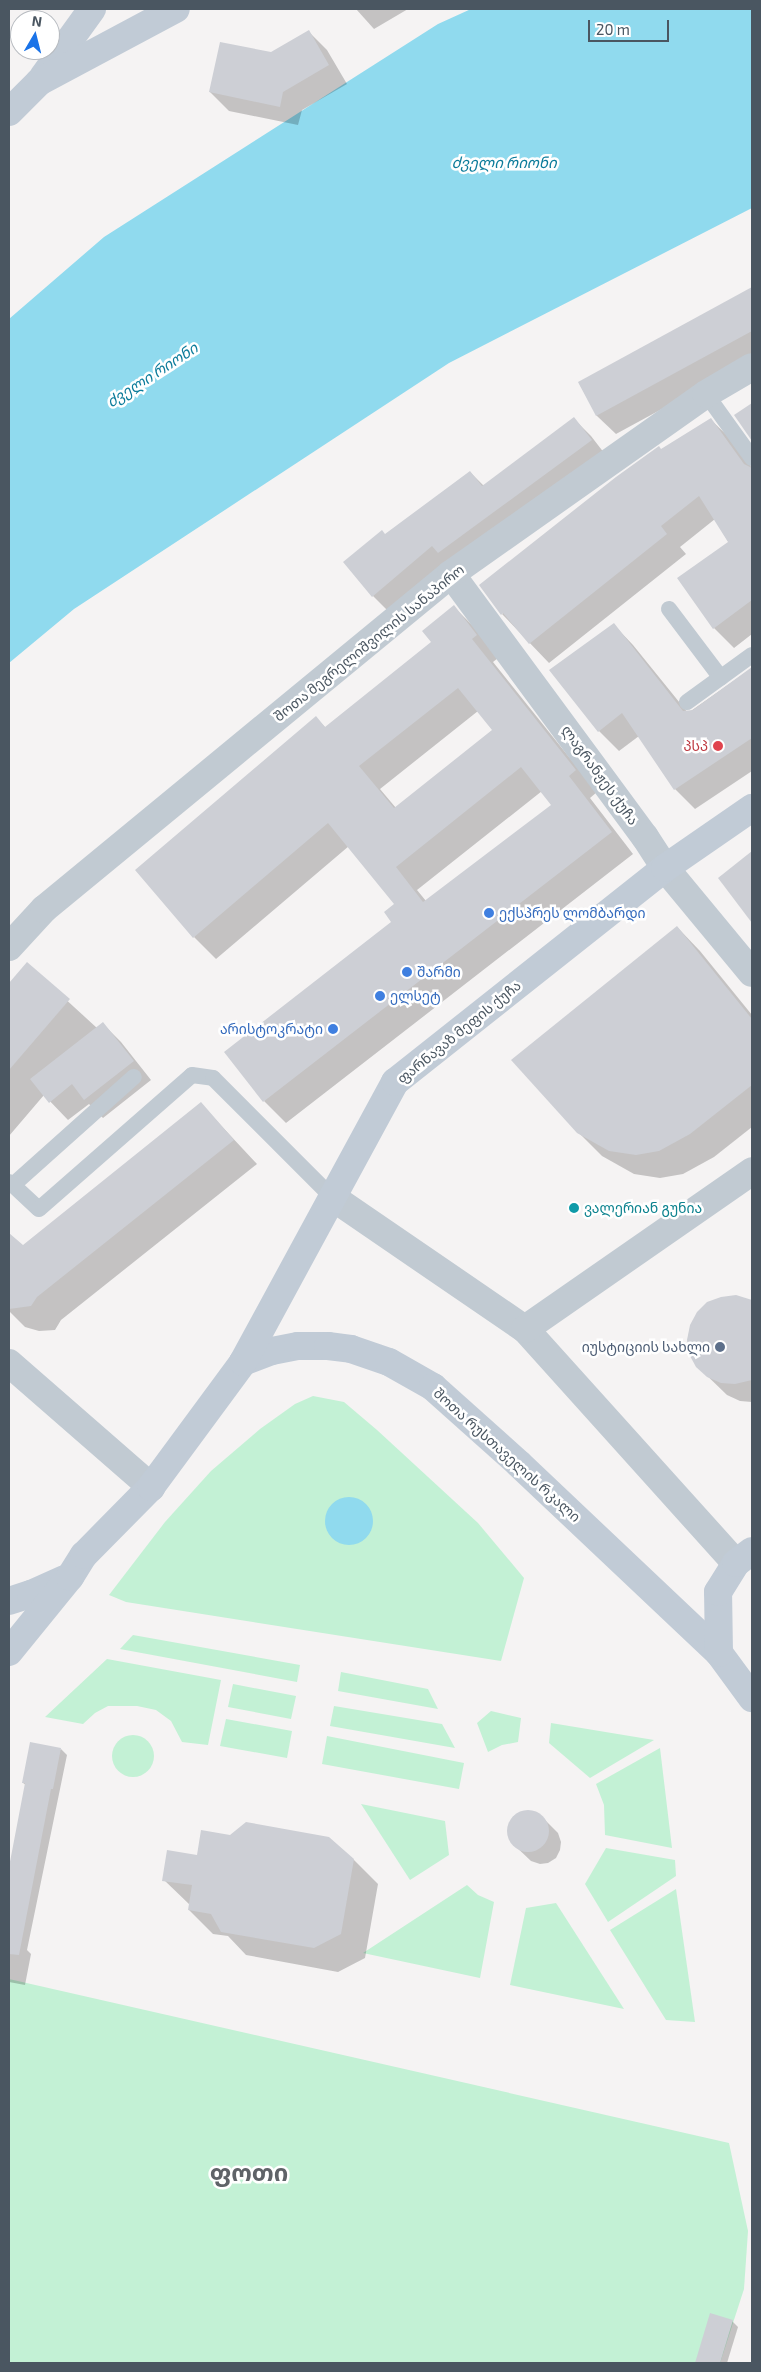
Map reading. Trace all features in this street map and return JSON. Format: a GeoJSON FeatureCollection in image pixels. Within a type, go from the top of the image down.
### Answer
{"type":"FeatureCollection","features":[{"type":"Feature","properties":{"kind":"main road"},"geometry":{"type":"LineString","coordinates":[[9,112],[39,82],[92,9]]}},
{"type":"Feature","properties":{"kind":"main road"},"geometry":{"type":"LineString","coordinates":[[39,82],[176,9]]}},
{"type":"Feature","properties":{"kind":"main road","name":"ფარნავაზ მეფის ქუჩა"},"geometry":{"type":"LineString","coordinates":[[243,1362],[395,1082],[665,868],[752,808]]}},
{"type":"Feature","properties":{"kind":"main road","name":"შოთა რუსთაველის რკალი"},"geometry":{"type":"LineString","coordinates":[[243,1362],[272,1351],[298,1346],[328,1346],[351,1349],[389,1362],[433,1387],[519,1464],[719,1653],[752,1698]]}},
{"type":"Feature","properties":{"kind":"main road"},"geometry":{"type":"LineString","coordinates":[[9,1652],[70,1577],[84,1555],[151,1487],[243,1362]]}},
{"type":"Feature","properties":{"kind":"main road"},"geometry":{"type":"LineString","coordinates":[[719,1653],[718,1592],[744,1557]]}},
{"type":"Feature","properties":{"kind":"main road"},"geometry":{"type":"LineString","coordinates":[[9,1601],[31,1594],[70,1577]]}},
{"type":"Feature","properties":{"kind":"street","name":"შოთა მეგრელიშვილის სანაპირო"},"geometry":{"type":"LineString","coordinates":[[9,947],[44,909],[451,574],[706,394],[752,367]]}},
{"type":"Feature","properties":{"kind":"street","name":"ლაგრანჟეს ქუჩა"},"geometry":{"type":"LineString","coordinates":[[451,574],[645,837],[665,868],[752,973]]}},
{"type":"Feature","properties":{"kind":"street"},"geometry":{"type":"LineString","coordinates":[[525,1329],[752,1172]]}},
{"type":"Feature","properties":{"kind":"street"},"geometry":{"type":"LineString","coordinates":[[332,1197],[525,1329],[744,1557]]}},
{"type":"Feature","properties":{"kind":"street"},"geometry":{"type":"LineString","coordinates":[[9,1363],[151,1487]]}},
{"type":"Feature","properties":{"kind":"lane"},"geometry":{"type":"LineString","coordinates":[[706,394],[752,458]]}},
{"type":"Feature","properties":{"kind":"lane"},"geometry":{"type":"LineString","coordinates":[[669,609],[720,678]]}},
{"type":"Feature","properties":{"kind":"lane"},"geometry":{"type":"LineString","coordinates":[[687,702],[752,655]]}},
{"type":"Feature","properties":{"kind":"lane"},"geometry":{"type":"LineString","coordinates":[[134,1077],[11,1183],[40,1209],[192,1075],[212,1078],[332,1197]]}},
{"type":"Feature","properties":{"kind":"green space"},"geometry":{"type":"Polygon","coordinates":[[[313,1396],[344,1402],[377,1430],[478,1523],[524,1578],[501,1661],[126,1602],[109,1595],[165,1522],[211,1471],[260,1429],[295,1404],[313,1396]]]}},
{"type":"Feature","properties":{"kind":"green space"},"geometry":{"type":"Polygon","coordinates":[[[133,1635],[300,1665],[297,1682],[120,1649],[133,1635]]]}},
{"type":"Feature","properties":{"kind":"green space"},"geometry":{"type":"Polygon","coordinates":[[[107,1659],[221,1680],[208,1745],[182,1742],[171,1721],[156,1710],[137,1706],[108,1706],[95,1713],[83,1724],[45,1717],[107,1659]]]}},
{"type":"Feature","properties":{"kind":"green space"},"geometry":{"type":"Polygon","coordinates":[[[341,1672],[428,1689],[438,1709],[338,1691],[341,1672]]]}},
{"type":"Feature","properties":{"kind":"green space"},"geometry":{"type":"Polygon","coordinates":[[[233,1684],[296,1696],[291,1719],[228,1707],[233,1684]]]}},
{"type":"Feature","properties":{"kind":"green space"},"geometry":{"type":"Polygon","coordinates":[[[334,1706],[442,1724],[455,1748],[330,1726],[334,1706]]]}},
{"type":"Feature","properties":{"kind":"green space"},"geometry":{"type":"Polygon","coordinates":[[[491,1711],[521,1718],[518,1742],[502,1745],[488,1752],[477,1723],[491,1711]]]}},
{"type":"Feature","properties":{"kind":"green space"},"geometry":{"type":"Polygon","coordinates":[[[226,1719],[292,1731],[287,1758],[220,1746],[226,1719]]]}},
{"type":"Feature","properties":{"kind":"green space"},"geometry":{"type":"Polygon","coordinates":[[[551,1723],[654,1740],[590,1778],[549,1743],[551,1723]]]}},
{"type":"Feature","properties":{"kind":"green space"},"geometry":{"type":"Polygon","coordinates":[[[133,1735],[148,1741],[154,1756],[148,1771],[133,1777],[118,1771],[112,1756],[118,1741],[133,1735]]]}},
{"type":"Feature","properties":{"kind":"green space"},"geometry":{"type":"Polygon","coordinates":[[[327,1736],[464,1763],[459,1789],[322,1764],[327,1736]]]}},
{"type":"Feature","properties":{"kind":"green space"},"geometry":{"type":"Polygon","coordinates":[[[660,1748],[672,1848],[605,1835],[604,1805],[596,1784],[660,1748]]]}},
{"type":"Feature","properties":{"kind":"green space"},"geometry":{"type":"Polygon","coordinates":[[[361,1804],[445,1821],[449,1855],[410,1880],[361,1804]]]}},
{"type":"Feature","properties":{"kind":"green space"},"geometry":{"type":"Polygon","coordinates":[[[606,1848],[675,1860],[676,1876],[608,1922],[585,1884],[606,1848]]]}},
{"type":"Feature","properties":{"kind":"green space"},"geometry":{"type":"Polygon","coordinates":[[[467,1885],[478,1895],[494,1902],[480,1978],[363,1953],[467,1885]]]}},
{"type":"Feature","properties":{"kind":"green space"},"geometry":{"type":"Polygon","coordinates":[[[676,1889],[695,2022],[666,2020],[610,1930],[676,1889]]]}},
{"type":"Feature","properties":{"kind":"green space"},"geometry":{"type":"Polygon","coordinates":[[[556,1903],[624,2009],[510,1985],[526,1908],[556,1903]]]}},
{"type":"Feature","properties":{"kind":"green space"},"geometry":{"type":"Polygon","coordinates":[[[9,1979],[729,2143],[748,2231],[744,2289],[720,2363],[9,2363],[9,1979]]]}},
{"type":"Feature","properties":{"kind":"water","name":"ძველი რიონი"},"geometry":{"type":"Polygon","coordinates":[[[471,9],[752,9],[752,208],[449,363],[74,609],[9,663],[9,319],[104,237],[438,24],[471,9]]]}},
{"type":"Feature","properties":{"kind":"water"},"geometry":{"type":"Polygon","coordinates":[[[344,1497],[354,1497],[366,1504],[373,1516],[373,1526],[366,1538],[354,1545],[344,1545],[336,1541],[329,1534],[325,1526],[325,1516],[329,1508],[336,1501],[344,1497]]]}},
{"type":"Feature","properties":{"kind":"building"},"geometry":{"type":"Polygon","coordinates":[[[309,30],[329,65],[283,92],[280,107],[209,92],[220,42],[271,52],[309,30]]]}},
{"type":"Feature","properties":{"kind":"building"},"geometry":{"type":"Polygon","coordinates":[[[752,287],[752,331],[596,416],[578,382],[752,287]]]}},
{"type":"Feature","properties":{"kind":"building"},"geometry":{"type":"Polygon","coordinates":[[[752,403],[752,441],[734,415],[752,403]]]}},
{"type":"Feature","properties":{"kind":"building"},"geometry":{"type":"Polygon","coordinates":[[[574,417],[592,440],[438,553],[432,546],[372,597],[343,562],[382,530],[385,534],[470,471],[482,486],[574,417]]]}},
{"type":"Feature","properties":{"kind":"building"},"geometry":{"type":"Polygon","coordinates":[[[711,418],[744,464],[752,468],[752,600],[713,629],[677,578],[728,542],[699,496],[661,526],[667,534],[529,644],[503,613],[501,615],[479,585],[616,477],[659,446],[661,449],[711,418]]]}},
{"type":"Feature","properties":{"kind":"building"},"geometry":{"type":"Polygon","coordinates":[[[454,605],[477,635],[472,639],[576,770],[569,776],[612,832],[263,1102],[224,1052],[391,922],[384,912],[394,904],[328,823],[193,938],[135,870],[316,716],[325,727],[431,642],[422,631],[454,605]],[[458,688],[359,766],[394,808],[492,730],[458,688]],[[521,767],[396,867],[423,902],[551,805],[521,767]]]}},
{"type":"Feature","properties":{"kind":"building"},"geometry":{"type":"Polygon","coordinates":[[[614,623],[683,711],[693,710],[752,667],[752,738],[674,790],[622,713],[598,732],[549,670],[614,623]]]}},
{"type":"Feature","properties":{"kind":"building"},"geometry":{"type":"Polygon","coordinates":[[[752,851],[752,923],[718,878],[752,851]]]}},
{"type":"Feature","properties":{"kind":"building"},"geometry":{"type":"Polygon","coordinates":[[[677,926],[752,1019],[752,1085],[690,1134],[659,1151],[636,1155],[609,1151],[577,1133],[511,1060],[677,926]]]}},
{"type":"Feature","properties":{"kind":"building"},"geometry":{"type":"Polygon","coordinates":[[[27,962],[70,999],[9,1070],[9,983],[27,962]]]}},
{"type":"Feature","properties":{"kind":"building"},"geometry":{"type":"Polygon","coordinates":[[[103,1022],[134,1061],[84,1100],[72,1084],[49,1103],[30,1079],[103,1022]]]}},
{"type":"Feature","properties":{"kind":"building"},"geometry":{"type":"Polygon","coordinates":[[[201,1102],[234,1140],[37,1297],[31,1306],[9,1309],[9,1233],[23,1245],[201,1102]]]}},
{"type":"Feature","properties":{"kind":"building","name":"იუსტიციის სახლი"},"geometry":{"type":"Polygon","coordinates":[[[736,1295],[752,1300],[752,1380],[735,1384],[721,1383],[707,1377],[696,1367],[689,1354],[687,1340],[690,1325],[697,1312],[707,1302],[721,1297],[736,1295]]]}},
{"type":"Feature","properties":{"kind":"building"},"geometry":{"type":"Polygon","coordinates":[[[30,1742],[61,1748],[53,1789],[51,1789],[19,1955],[9,1954],[9,1867],[25,1783],[22,1783],[30,1742]]]}},
{"type":"Feature","properties":{"kind":"building"},"geometry":{"type":"Polygon","coordinates":[[[524,1810],[532,1810],[543,1816],[549,1831],[543,1846],[532,1852],[524,1852],[513,1846],[507,1835],[507,1827],[513,1816],[524,1810]]]}},
{"type":"Feature","properties":{"kind":"building"},"geometry":{"type":"Polygon","coordinates":[[[246,1822],[329,1837],[354,1859],[341,1934],[314,1948],[221,1932],[211,1914],[188,1910],[192,1885],[162,1881],[167,1850],[197,1855],[201,1830],[230,1835],[246,1822]]]}},
{"type":"Feature","properties":{"kind":"building"},"geometry":{"type":"Polygon","coordinates":[[[710,2313],[733,2320],[720,2363],[695,2363],[710,2313]]]}},
{"type":"Feature","properties":{"kind":"place","name":"პსპ"},"geometry":{"type":"Point","coordinates":[718,746]}},
{"type":"Feature","properties":{"kind":"place","name":"ექსპრეს ლომბარდი"},"geometry":{"type":"Point","coordinates":[489,913]}},
{"type":"Feature","properties":{"kind":"place","name":"შარმი"},"geometry":{"type":"Point","coordinates":[407,972]}},
{"type":"Feature","properties":{"kind":"place","name":"ელსეტ"},"geometry":{"type":"Point","coordinates":[380,996]}},
{"type":"Feature","properties":{"kind":"place","name":"არისტოკრატი"},"geometry":{"type":"Point","coordinates":[333,1029]}},
{"type":"Feature","properties":{"kind":"place","name":"ვალერიან გუნია"},"geometry":{"type":"Point","coordinates":[574,1208]}},
{"type":"Feature","properties":{"kind":"place","name":"იუსტიციის სახლი"},"geometry":{"type":"Point","coordinates":[720,1347]}},
{"type":"Feature","properties":{"kind":"district","name":"ფოთი"},"geometry":{"type":"Point","coordinates":[249,2172]}}]}
